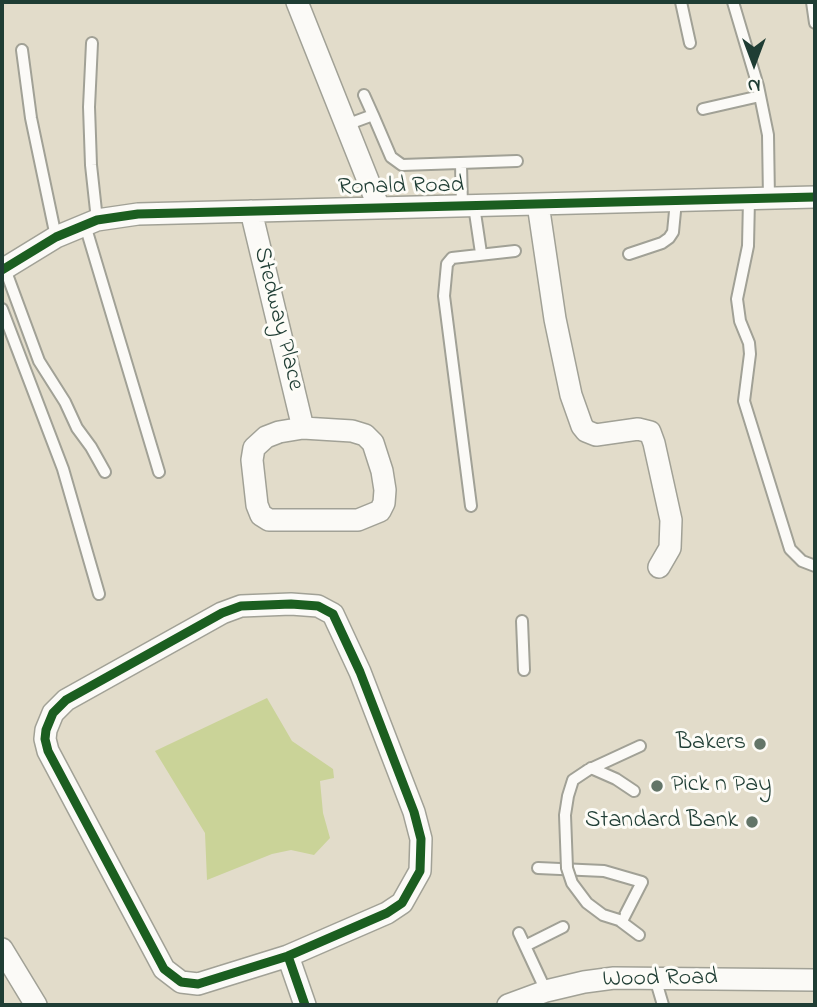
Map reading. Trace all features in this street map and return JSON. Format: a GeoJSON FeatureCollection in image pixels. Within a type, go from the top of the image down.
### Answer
{"type":"FeatureCollection","features":[{"type":"Feature","properties":{"kind":"street"},"geometry":{"type":"LineString","coordinates":[[297,2],[379,208]]}},
{"type":"Feature","properties":{"kind":"street","name":"Ronald Road"},"geometry":{"type":"LineString","coordinates":[[3,270],[56,237],[91,222],[138,214],[815,197]]}},
{"type":"Feature","properties":{"kind":"street"},"geometry":{"type":"LineString","coordinates":[[538,204],[555,319],[571,395],[582,426],[596,435],[638,429],[650,432],[654,443],[671,520],[670,548],[659,567]]}},
{"type":"Feature","properties":{"kind":"street","name":"Stedway Place"},"geometry":{"type":"LineString","coordinates":[[251,211],[303,428]]}},
{"type":"Feature","properties":{"kind":"street"},"geometry":{"type":"LineString","coordinates":[[303,428],[352,431],[365,435],[373,443],[386,490],[380,510],[358,520],[269,520],[261,516],[257,505],[254,448],[266,437],[303,428]]}},
{"type":"Feature","properties":{"kind":"street"},"geometry":{"type":"LineString","coordinates":[[241,606],[318,606],[333,614],[360,672],[414,812],[421,839],[419,870],[402,903],[387,913],[288,956],[198,984],[181,982],[164,969],[48,751],[45,739],[53,713],[66,699],[222,613],[241,606]]}},
{"type":"Feature","properties":{"kind":"street"},"geometry":{"type":"LineString","coordinates":[[2,949],[36,1005]]}},
{"type":"Feature","properties":{"kind":"street"},"geometry":{"type":"LineString","coordinates":[[288,956],[305,1005]]}},
{"type":"Feature","properties":{"kind":"street","name":"Wood Road"},"geometry":{"type":"LineString","coordinates":[[508,1005],[546,991],[614,978],[815,980]]}},
{"type":"Feature","properties":{"kind":"lane"},"geometry":{"type":"LineString","coordinates":[[681,2],[690,43]]}},
{"type":"Feature","properties":{"kind":"lane"},"geometry":{"type":"LineString","coordinates":[[733,2],[760,96],[768,135],[759,199],[737,299],[740,321],[749,343],[750,354],[744,401],[790,549],[802,561],[815,566]]}},
{"type":"Feature","properties":{"kind":"lane"},"geometry":{"type":"LineString","coordinates":[[812,2],[815,23]]}},
{"type":"Feature","properties":{"kind":"lane"},"geometry":{"type":"LineString","coordinates":[[93,43],[91,222],[159,472]]}},
{"type":"Feature","properties":{"kind":"lane"},"geometry":{"type":"LineString","coordinates":[[22,50],[31,118],[56,237]]}},
{"type":"Feature","properties":{"kind":"lane"},"geometry":{"type":"LineString","coordinates":[[364,94],[391,157],[402,165],[517,161]]}},
{"type":"Feature","properties":{"kind":"lane"},"geometry":{"type":"LineString","coordinates":[[703,109],[760,96]]}},
{"type":"Feature","properties":{"kind":"lane"},"geometry":{"type":"LineString","coordinates":[[346,125],[373,115]]}},
{"type":"Feature","properties":{"kind":"lane"},"geometry":{"type":"LineString","coordinates":[[461,164],[468,206],[481,253]]}},
{"type":"Feature","properties":{"kind":"lane"},"geometry":{"type":"LineString","coordinates":[[629,254],[669,238],[673,232],[676,201]]}},
{"type":"Feature","properties":{"kind":"lane"},"geometry":{"type":"LineString","coordinates":[[471,506],[444,285],[449,260],[481,253],[515,251]]}},
{"type":"Feature","properties":{"kind":"lane"},"geometry":{"type":"LineString","coordinates":[[3,270],[39,361],[65,402],[76,428],[105,472]]}},
{"type":"Feature","properties":{"kind":"lane"},"geometry":{"type":"LineString","coordinates":[[2,309],[63,469],[99,594]]}},
{"type":"Feature","properties":{"kind":"lane"},"geometry":{"type":"LineString","coordinates":[[522,621],[524,670]]}},
{"type":"Feature","properties":{"kind":"lane"},"geometry":{"type":"LineString","coordinates":[[639,935],[620,920],[603,915],[587,903],[572,883],[567,868],[565,815],[573,780],[590,769],[619,758],[640,746]]}},
{"type":"Feature","properties":{"kind":"lane"},"geometry":{"type":"LineString","coordinates":[[590,769],[616,779],[634,791]]}},
{"type":"Feature","properties":{"kind":"lane"},"geometry":{"type":"LineString","coordinates":[[538,868],[604,870],[642,883],[620,920]]}},
{"type":"Feature","properties":{"kind":"lane"},"geometry":{"type":"LineString","coordinates":[[525,946],[563,927]]}},
{"type":"Feature","properties":{"kind":"lane"},"geometry":{"type":"LineString","coordinates":[[519,933],[546,991]]}},
{"type":"Feature","properties":{"kind":"lane"},"geometry":{"type":"LineString","coordinates":[[654,978],[663,1005]]}},
{"type":"Feature","properties":{"kind":"green space"},"geometry":{"type":"Polygon","coordinates":[[[267,698],[292,741],[333,769],[334,778],[320,781],[323,813],[330,838],[314,855],[291,850],[272,854],[207,880],[205,833],[155,751],[267,698]]]}},
{"type":"Feature","properties":{"kind":"cycle path"},"geometry":{"type":"LineString","coordinates":[[2,270],[56,237],[97,220],[138,214],[815,197]]}},
{"type":"Feature","properties":{"kind":"cycle path"},"geometry":{"type":"LineString","coordinates":[[288,956],[387,913],[402,903],[420,871],[421,839],[414,812],[360,672],[333,614],[318,606],[241,606],[222,613],[66,700],[53,713],[45,739],[48,751],[164,969],[181,982],[198,984],[288,956],[305,1005]]}},
{"type":"Feature","properties":{"kind":"place","name":"Bakers"},"geometry":{"type":"Point","coordinates":[760,744]}},
{"type":"Feature","properties":{"kind":"place","name":"Pick n Pay"},"geometry":{"type":"Point","coordinates":[657,786]}},
{"type":"Feature","properties":{"kind":"place","name":"Standard Bank"},"geometry":{"type":"Point","coordinates":[752,822]}}]}
